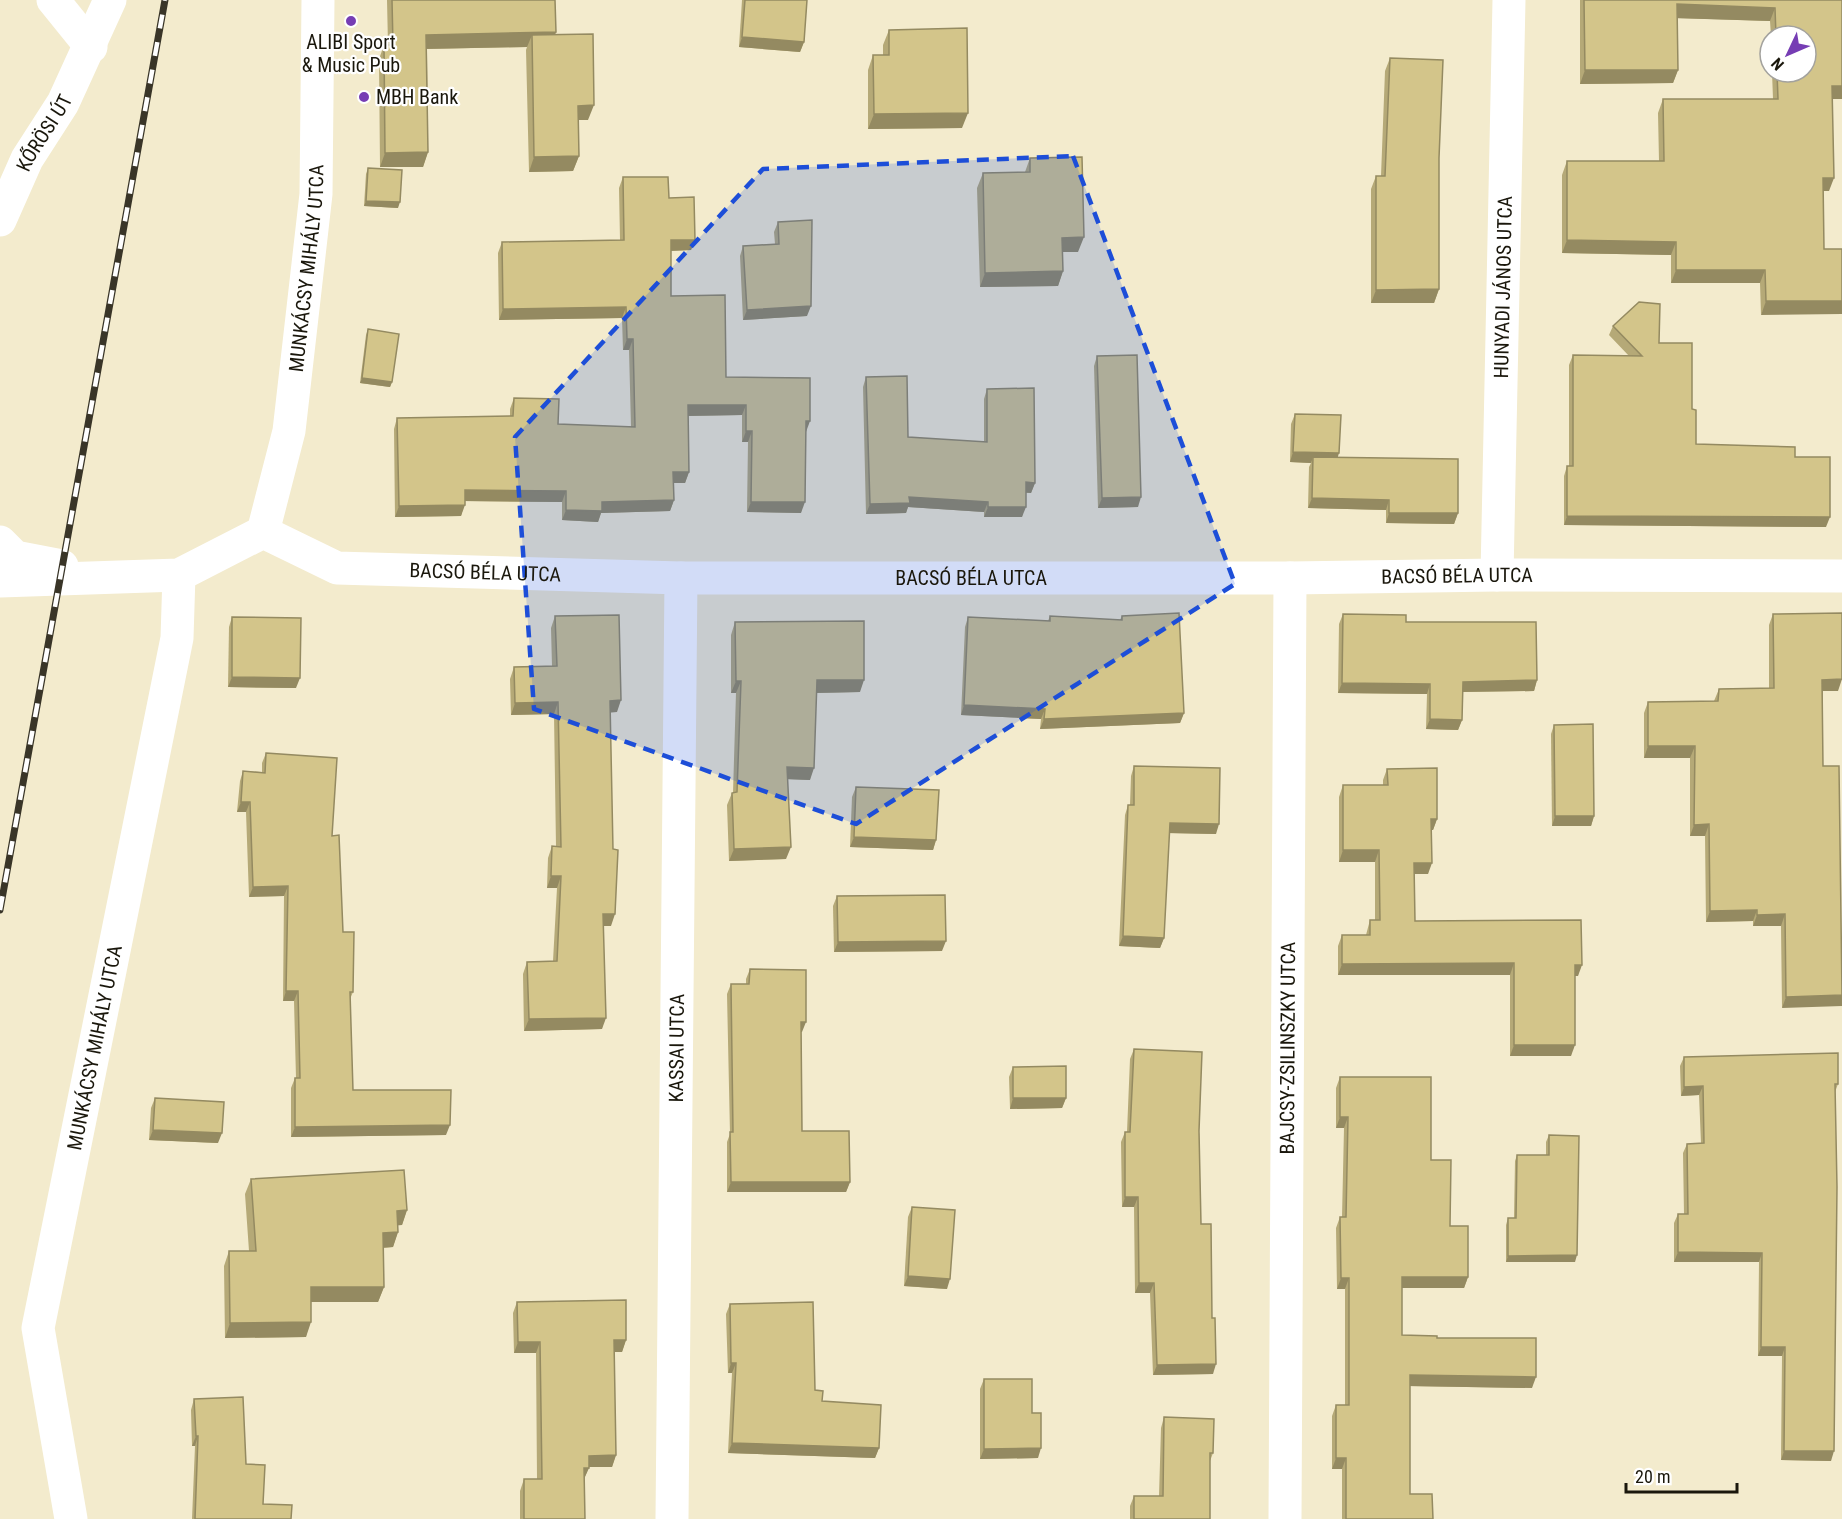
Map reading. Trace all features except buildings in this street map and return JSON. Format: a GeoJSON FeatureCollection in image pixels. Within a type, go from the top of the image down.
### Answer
{"type":"FeatureCollection","features":[{"type":"Feature","properties":{"kind":"street"},"geometry":{"type":"LineString","coordinates":[[53,0],[91,47]]}},
{"type":"Feature","properties":{"kind":"street","name":"KŐRÖSI ÚT"},"geometry":{"type":"LineString","coordinates":[[0,220],[27,159],[63,104],[91,47],[110,0]]}},
{"type":"Feature","properties":{"kind":"street","name":"MUNKÁCSY MIHÁLY UTCA"},"geometry":{"type":"LineString","coordinates":[[263,532],[290,431],[316,194],[318,0]]}},
{"type":"Feature","properties":{"kind":"street","name":"HUNYADI JÁNOS UTCA"},"geometry":{"type":"LineString","coordinates":[[1497,574],[1509,0]]}},
{"type":"Feature","properties":{"kind":"street"},"geometry":{"type":"LineString","coordinates":[[0,581],[179,575],[263,532]]}},
{"type":"Feature","properties":{"kind":"street","name":"BACSÓ BÉLA UTCA"},"geometry":{"type":"LineString","coordinates":[[263,532],[337,568],[681,578],[1290,579],[1497,574],[1842,576]]}},
{"type":"Feature","properties":{"kind":"street"},"geometry":{"type":"LineString","coordinates":[[0,542],[15,557],[120,577]]}},
{"type":"Feature","properties":{"kind":"street","name":"MUNKÁCSY MIHÁLY UTCA"},"geometry":{"type":"LineString","coordinates":[[71,1519],[38,1328],[177,638],[179,575]]}},
{"type":"Feature","properties":{"kind":"street","name":"KASSAI UTCA"},"geometry":{"type":"LineString","coordinates":[[672,1519],[681,578]]}},
{"type":"Feature","properties":{"kind":"street","name":"BAJCSY-ZSILINSZKY UTCA"},"geometry":{"type":"LineString","coordinates":[[1285,1519],[1290,579]]}},
{"type":"Feature","properties":{"kind":"highlighted area"},"geometry":{"type":"Polygon","coordinates":[[[1073,156],[1235,584],[856,824],[534,709],[515,437],[763,169],[1073,156]]]}},
{"type":"Feature","properties":{"kind":"railway"},"geometry":{"type":"LineString","coordinates":[[0,910],[165,0]]}},
{"type":"Feature","properties":{"kind":"place","name":"ALIBI Sport & Music Pub"},"geometry":{"type":"Point","coordinates":[351,21]}},
{"type":"Feature","properties":{"kind":"place","name":"MBH Bank"},"geometry":{"type":"Point","coordinates":[364,97]}}]}
